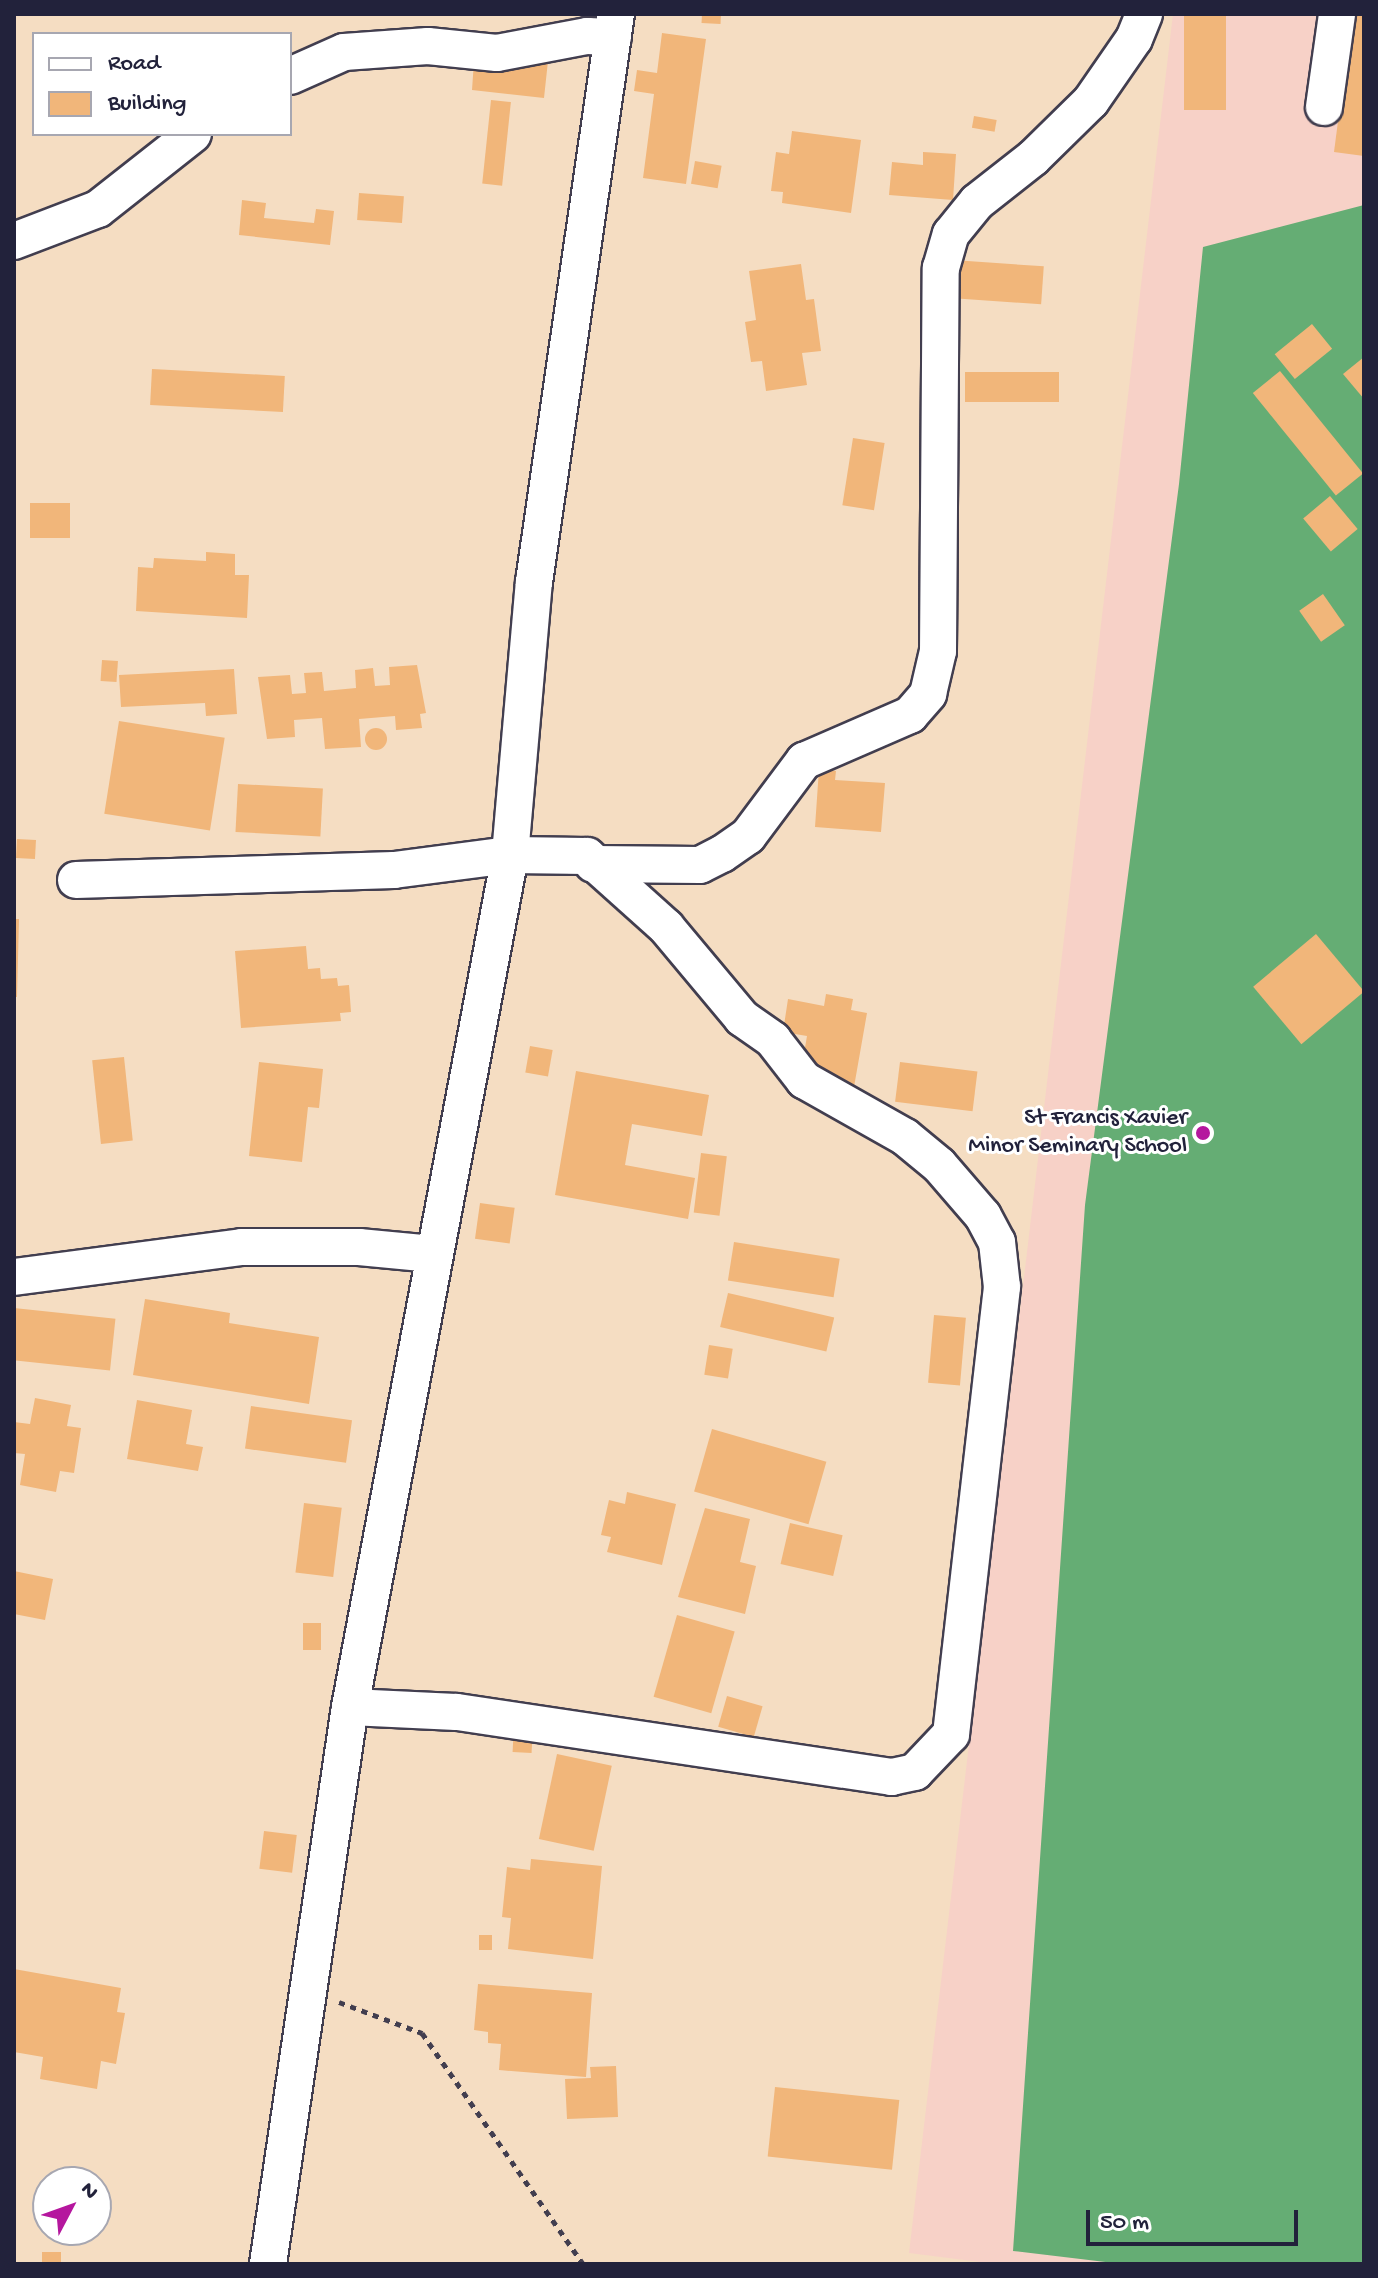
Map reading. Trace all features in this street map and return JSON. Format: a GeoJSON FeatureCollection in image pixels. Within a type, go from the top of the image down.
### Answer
{"type":"FeatureCollection","features":[{"type":"Feature","properties":{"kind":"street"},"geometry":{"type":"LineString","coordinates":[[593,864],[700,865],[722,854],[748,836],[804,761],[910,715],[928,694],[938,651],[941,268],[947,246],[977,202],[1033,158],[1091,101],[1134,39],[1144,14]]}},
{"type":"Feature","properties":{"kind":"street"},"geometry":{"type":"LineString","coordinates":[[1324,107],[1337,14]]}},
{"type":"Feature","properties":{"kind":"street"},"geometry":{"type":"LineString","coordinates":[[268,2264],[350,1707],[510,855],[534,582],[614,26],[587,36],[497,53],[428,46],[344,52],[292,75]]}},
{"type":"Feature","properties":{"kind":"street"},"geometry":{"type":"LineString","coordinates":[[14,241],[98,209],[190,136]]}},
{"type":"Feature","properties":{"kind":"street"},"geometry":{"type":"LineString","coordinates":[[76,880],[394,870],[510,855],[560,853],[587,856],[666,927],[742,1018],[773,1040],[804,1080],[905,1137],[939,1165],[983,1216],[997,1242],[1002,1287],[951,1734],[915,1772],[892,1777],[456,1712],[350,1707]]}},
{"type":"Feature","properties":{"kind":"street"},"geometry":{"type":"LineString","coordinates":[[14,1277],[242,1247],[359,1247],[433,1254]]}},
{"type":"Feature","properties":{"kind":"path"},"geometry":{"type":"LineString","coordinates":[[308,1991],[422,2033],[583,2264]]}},
{"type":"Feature","properties":{"kind":"shaded area","name":"St Francis Xavier Minor Seminary School"},"geometry":{"type":"Polygon","coordinates":[[[1173,14],[1364,14],[1364,2264],[996,2264],[909,2253],[1173,14]]]}},
{"type":"Feature","properties":{"kind":"green space","name":"St Francis Xavier Minor Seminary School"},"geometry":{"type":"Polygon","coordinates":[[[1364,205],[1364,2264],[1122,2264],[1013,2251],[1085,1205],[1179,484],[1203,247],[1364,205]]]}},
{"type":"Feature","properties":{"kind":"building"},"geometry":{"type":"Polygon","coordinates":[[[702,14],[721,15],[721,24],[702,23],[702,14]]]}},
{"type":"Feature","properties":{"kind":"building"},"geometry":{"type":"Polygon","coordinates":[[[1184,14],[1226,14],[1226,110],[1184,110],[1184,14]]]}},
{"type":"Feature","properties":{"kind":"building"},"geometry":{"type":"Polygon","coordinates":[[[1352,14],[1364,14],[1364,156],[1334,152],[1352,14]]]}},
{"type":"Feature","properties":{"kind":"building"},"geometry":{"type":"Polygon","coordinates":[[[662,33],[706,39],[686,184],[643,178],[654,94],[634,91],[637,70],[657,73],[662,33]]]}},
{"type":"Feature","properties":{"kind":"building"},"geometry":{"type":"Polygon","coordinates":[[[525,58],[548,61],[544,98],[472,90],[474,61],[524,66],[525,58]]]}},
{"type":"Feature","properties":{"kind":"building"},"geometry":{"type":"Polygon","coordinates":[[[491,100],[511,102],[502,186],[482,184],[491,100]]]}},
{"type":"Feature","properties":{"kind":"building"},"geometry":{"type":"Polygon","coordinates":[[[974,116],[997,120],[995,132],[972,128],[974,116]]]}},
{"type":"Feature","properties":{"kind":"building"},"geometry":{"type":"Polygon","coordinates":[[[792,131],[861,140],[851,213],[782,203],[783,192],[771,191],[776,152],[789,154],[792,131]]]}},
{"type":"Feature","properties":{"kind":"building"},"geometry":{"type":"Polygon","coordinates":[[[923,152],[956,154],[953,200],[889,195],[892,162],[923,165],[923,152]]]}},
{"type":"Feature","properties":{"kind":"building"},"geometry":{"type":"Polygon","coordinates":[[[695,161],[722,166],[718,188],[691,184],[695,161]]]}},
{"type":"Feature","properties":{"kind":"building"},"geometry":{"type":"Polygon","coordinates":[[[359,193],[404,196],[402,223],[357,220],[359,193]]]}},
{"type":"Feature","properties":{"kind":"building"},"geometry":{"type":"Polygon","coordinates":[[[242,200],[266,203],[264,218],[314,223],[316,209],[334,211],[330,245],[239,235],[242,200]]]}},
{"type":"Feature","properties":{"kind":"building"},"geometry":{"type":"Polygon","coordinates":[[[953,260],[1044,266],[1041,304],[950,298],[953,260]]]}},
{"type":"Feature","properties":{"kind":"building"},"geometry":{"type":"Polygon","coordinates":[[[801,264],[806,300],[814,299],[821,351],[802,353],[807,385],[766,391],[762,361],[751,362],[745,322],[756,320],[749,271],[801,264]]]}},
{"type":"Feature","properties":{"kind":"building"},"geometry":{"type":"Polygon","coordinates":[[[1312,324],[1332,349],[1295,379],[1275,354],[1312,324]]]}},
{"type":"Feature","properties":{"kind":"building"},"geometry":{"type":"Polygon","coordinates":[[[1364,357],[1364,399],[1343,374],[1364,357]]]}},
{"type":"Feature","properties":{"kind":"building"},"geometry":{"type":"Polygon","coordinates":[[[152,369],[285,376],[283,412],[150,405],[152,369]]]}},
{"type":"Feature","properties":{"kind":"building"},"geometry":{"type":"Polygon","coordinates":[[[1280,371],[1363,474],[1336,496],[1253,393],[1280,371]]]}},
{"type":"Feature","properties":{"kind":"building"},"geometry":{"type":"Polygon","coordinates":[[[965,372],[1059,372],[1059,402],[965,402],[965,372]]]}},
{"type":"Feature","properties":{"kind":"building"},"geometry":{"type":"Polygon","coordinates":[[[853,438],[885,443],[874,510],[842,505],[853,438]]]}},
{"type":"Feature","properties":{"kind":"building"},"geometry":{"type":"Polygon","coordinates":[[[1330,496],[1358,529],[1331,551],[1303,518],[1330,496]]]}},
{"type":"Feature","properties":{"kind":"building"},"geometry":{"type":"Polygon","coordinates":[[[30,503],[70,503],[70,538],[30,538],[30,503]]]}},
{"type":"Feature","properties":{"kind":"building"},"geometry":{"type":"Polygon","coordinates":[[[206,552],[235,554],[235,575],[249,575],[247,618],[136,611],[138,567],[153,568],[154,558],[206,561],[206,552]]]}},
{"type":"Feature","properties":{"kind":"building"},"geometry":{"type":"Polygon","coordinates":[[[1323,594],[1345,625],[1321,642],[1299,611],[1323,594]]]}},
{"type":"Feature","properties":{"kind":"building"},"geometry":{"type":"Polygon","coordinates":[[[102,660],[118,661],[116,682],[101,681],[102,660]]]}},
{"type":"Feature","properties":{"kind":"building"},"geometry":{"type":"Polygon","coordinates":[[[417,665],[426,713],[420,714],[422,728],[396,730],[395,716],[359,719],[361,747],[325,749],[322,718],[294,720],[295,737],[267,739],[258,677],[290,675],[292,694],[306,693],[304,673],[322,672],[324,691],[356,688],[355,670],[373,668],[375,686],[390,685],[389,667],[417,665]]]}},
{"type":"Feature","properties":{"kind":"building"},"geometry":{"type":"Polygon","coordinates":[[[234,669],[237,714],[206,716],[205,703],[121,707],[119,675],[234,669]]]}},
{"type":"Feature","properties":{"kind":"building"},"geometry":{"type":"Polygon","coordinates":[[[119,721],[225,738],[210,831],[104,814],[119,721]]]}},
{"type":"Feature","properties":{"kind":"building"},"geometry":{"type":"Polygon","coordinates":[[[376,728],[384,731],[387,739],[384,747],[376,750],[368,747],[365,739],[368,731],[376,728]]]}},
{"type":"Feature","properties":{"kind":"building"},"geometry":{"type":"Polygon","coordinates":[[[819,769],[836,771],[835,780],[885,783],[881,832],[815,827],[819,769]]]}},
{"type":"Feature","properties":{"kind":"building"},"geometry":{"type":"Polygon","coordinates":[[[238,784],[323,788],[320,836],[235,832],[238,784]]]}},
{"type":"Feature","properties":{"kind":"building"},"geometry":{"type":"Polygon","coordinates":[[[17,839],[36,840],[35,859],[16,858],[17,839]]]}},
{"type":"Feature","properties":{"kind":"building"},"geometry":{"type":"Polygon","coordinates":[[[14,919],[19,919],[17,997],[14,997],[14,919]]]}},
{"type":"Feature","properties":{"kind":"building"},"geometry":{"type":"Polygon","coordinates":[[[1316,934],[1364,992],[1301,1044],[1253,987],[1316,934]]]}},
{"type":"Feature","properties":{"kind":"building"},"geometry":{"type":"Polygon","coordinates":[[[306,946],[308,969],[320,968],[321,979],[337,978],[338,986],[349,985],[351,1012],[340,1013],[341,1021],[241,1028],[235,951],[306,946]]]}},
{"type":"Feature","properties":{"kind":"building"},"geometry":{"type":"Polygon","coordinates":[[[826,994],[853,999],[851,1010],[867,1013],[854,1087],[807,1079],[802,1065],[807,1036],[783,1032],[788,999],[824,1006],[826,994]]]}},
{"type":"Feature","properties":{"kind":"building"},"geometry":{"type":"Polygon","coordinates":[[[530,1046],[553,1050],[548,1077],[525,1073],[530,1046]]]}},
{"type":"Feature","properties":{"kind":"building"},"geometry":{"type":"Polygon","coordinates":[[[124,1057],[133,1141],[101,1144],[92,1060],[124,1057]]]}},
{"type":"Feature","properties":{"kind":"building"},"geometry":{"type":"Polygon","coordinates":[[[259,1062],[323,1069],[319,1108],[308,1107],[302,1162],[249,1156],[259,1062]]]}},
{"type":"Feature","properties":{"kind":"building"},"geometry":{"type":"Polygon","coordinates":[[[900,1062],[977,1072],[973,1111],[895,1102],[900,1062]]]}},
{"type":"Feature","properties":{"kind":"building"},"geometry":{"type":"Polygon","coordinates":[[[576,1071],[709,1095],[702,1136],[632,1124],[625,1165],[695,1178],[688,1219],[555,1195],[576,1071]]]}},
{"type":"Feature","properties":{"kind":"building"},"geometry":{"type":"Polygon","coordinates":[[[701,1153],[727,1156],[719,1216],[694,1213],[701,1153]]]}},
{"type":"Feature","properties":{"kind":"building"},"geometry":{"type":"Polygon","coordinates":[[[480,1203],[515,1208],[510,1244],[475,1239],[480,1203]]]}},
{"type":"Feature","properties":{"kind":"building"},"geometry":{"type":"Polygon","coordinates":[[[734,1242],[840,1259],[834,1297],[728,1281],[734,1242]]]}},
{"type":"Feature","properties":{"kind":"building"},"geometry":{"type":"Polygon","coordinates":[[[728,1293],[834,1318],[826,1352],[720,1327],[728,1293]]]}},
{"type":"Feature","properties":{"kind":"building"},"geometry":{"type":"Polygon","coordinates":[[[145,1299],[230,1313],[229,1323],[319,1337],[309,1404],[133,1375],[145,1299]]]}},
{"type":"Feature","properties":{"kind":"building"},"geometry":{"type":"Polygon","coordinates":[[[14,1308],[115,1319],[110,1370],[14,1360],[14,1308]]]}},
{"type":"Feature","properties":{"kind":"building"},"geometry":{"type":"Polygon","coordinates":[[[934,1315],[966,1318],[960,1386],[928,1383],[934,1315]]]}},
{"type":"Feature","properties":{"kind":"building"},"geometry":{"type":"Polygon","coordinates":[[[709,1345],[733,1349],[728,1378],[704,1375],[709,1345]]]}},
{"type":"Feature","properties":{"kind":"building"},"geometry":{"type":"Polygon","coordinates":[[[35,1398],[71,1405],[67,1426],[81,1428],[74,1473],[60,1471],[56,1492],[20,1485],[25,1454],[14,1453],[14,1422],[30,1424],[35,1398]]]}},
{"type":"Feature","properties":{"kind":"building"},"geometry":{"type":"Polygon","coordinates":[[[137,1400],[192,1410],[186,1444],[203,1447],[198,1471],[127,1459],[137,1400]]]}},
{"type":"Feature","properties":{"kind":"building"},"geometry":{"type":"Polygon","coordinates":[[[251,1406],[352,1420],[346,1463],[245,1449],[251,1406]]]}},
{"type":"Feature","properties":{"kind":"building"},"geometry":{"type":"Polygon","coordinates":[[[712,1429],[826,1462],[808,1524],[694,1491],[712,1429]]]}},
{"type":"Feature","properties":{"kind":"building"},"geometry":{"type":"Polygon","coordinates":[[[627,1492],[676,1504],[662,1565],[607,1552],[611,1537],[601,1535],[609,1500],[625,1504],[627,1492]]]}},
{"type":"Feature","properties":{"kind":"building"},"geometry":{"type":"Polygon","coordinates":[[[304,1503],[342,1508],[333,1577],[295,1572],[304,1503]]]}},
{"type":"Feature","properties":{"kind":"building"},"geometry":{"type":"Polygon","coordinates":[[[705,1508],[750,1519],[740,1562],[756,1566],[745,1614],[678,1597],[705,1508]]]}},
{"type":"Feature","properties":{"kind":"building"},"geometry":{"type":"Polygon","coordinates":[[[790,1523],[843,1535],[833,1576],[781,1564],[790,1523]]]}},
{"type":"Feature","properties":{"kind":"building"},"geometry":{"type":"Polygon","coordinates":[[[14,1571],[53,1579],[45,1620],[14,1614],[14,1571]]]}},
{"type":"Feature","properties":{"kind":"building"},"geometry":{"type":"Polygon","coordinates":[[[677,1615],[735,1632],[711,1713],[654,1697],[677,1615]]]}},
{"type":"Feature","properties":{"kind":"building"},"geometry":{"type":"Polygon","coordinates":[[[303,1623],[321,1623],[321,1650],[303,1650],[303,1623]]]}},
{"type":"Feature","properties":{"kind":"building"},"geometry":{"type":"Polygon","coordinates":[[[727,1696],[763,1706],[754,1737],[718,1727],[727,1696]]]}},
{"type":"Feature","properties":{"kind":"building"},"geometry":{"type":"Polygon","coordinates":[[[514,1725],[533,1726],[532,1753],[513,1752],[514,1725]]]}},
{"type":"Feature","properties":{"kind":"building"},"geometry":{"type":"Polygon","coordinates":[[[557,1754],[612,1766],[594,1851],[539,1839],[557,1754]]]}},
{"type":"Feature","properties":{"kind":"building"},"geometry":{"type":"Polygon","coordinates":[[[264,1831],[297,1835],[292,1873],[259,1869],[264,1831]]]}},
{"type":"Feature","properties":{"kind":"building"},"geometry":{"type":"Polygon","coordinates":[[[531,1859],[602,1866],[593,1959],[508,1949],[511,1918],[502,1917],[507,1867],[530,1870],[531,1859]]]}},
{"type":"Feature","properties":{"kind":"building"},"geometry":{"type":"Polygon","coordinates":[[[479,1935],[492,1935],[492,1950],[479,1950],[479,1935]]]}},
{"type":"Feature","properties":{"kind":"building"},"geometry":{"type":"Polygon","coordinates":[[[14,1969],[121,1988],[117,2012],[125,2013],[116,2064],[101,2061],[97,2089],[40,2079],[43,2057],[14,2052],[14,1969]]]}},
{"type":"Feature","properties":{"kind":"building"},"geometry":{"type":"Polygon","coordinates":[[[478,1984],[592,1993],[586,2077],[499,2070],[501,2044],[488,2043],[488,2032],[474,2030],[478,1984]]]}},
{"type":"Feature","properties":{"kind":"building"},"geometry":{"type":"Polygon","coordinates":[[[616,2066],[618,2117],[567,2119],[565,2079],[591,2078],[590,2067],[616,2066]]]}},
{"type":"Feature","properties":{"kind":"building"},"geometry":{"type":"Polygon","coordinates":[[[775,2087],[899,2100],[892,2170],[768,2157],[775,2087]]]}},
{"type":"Feature","properties":{"kind":"building"},"geometry":{"type":"Polygon","coordinates":[[[42,2252],[61,2252],[61,2264],[42,2264],[42,2252]]]}},
{"type":"Feature","properties":{"kind":"place","name":"St Francis Xavier Minor Seminary School"},"geometry":{"type":"Point","coordinates":[1203,1133]}}]}
